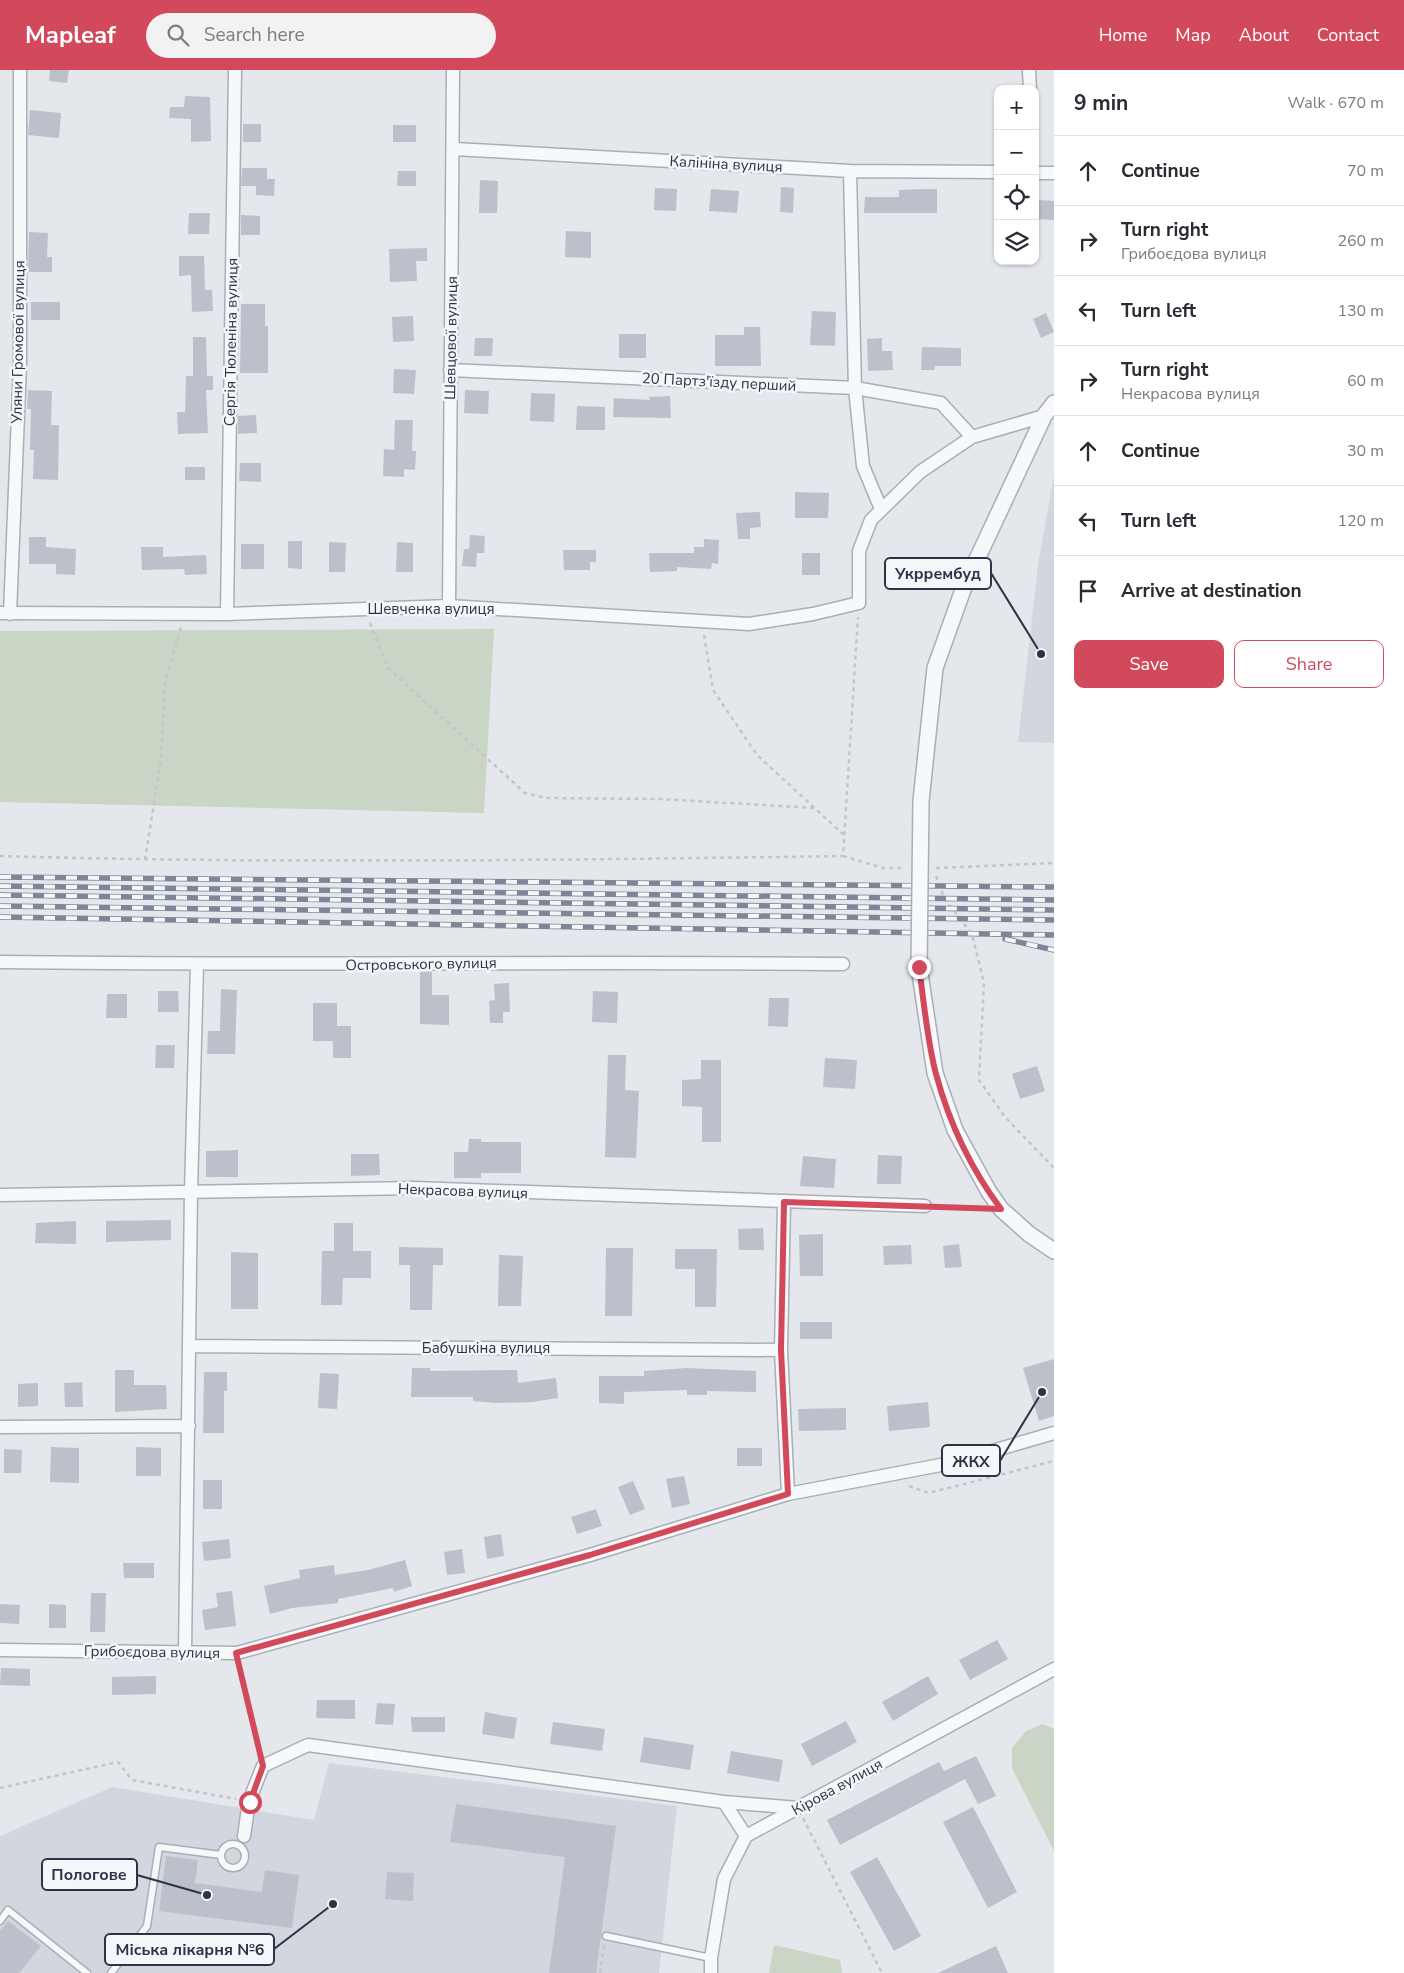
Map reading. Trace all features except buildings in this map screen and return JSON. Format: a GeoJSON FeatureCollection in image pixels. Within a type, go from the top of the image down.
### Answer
{"type":"FeatureCollection","features":[{"type":"Feature","properties":{"kind":"street","name":"Уляни Громової вулиця"},"geometry":{"type":"LineString","coordinates":[[5,614],[20,365],[20,70]]}},
{"type":"Feature","properties":{"kind":"street","name":"Сергія Тюленіна вулиця"},"geometry":{"type":"LineString","coordinates":[[227,614],[235,70]]}},
{"type":"Feature","properties":{"kind":"street","name":"Шевцової вулиця"},"geometry":{"type":"LineString","coordinates":[[449,606],[450,370],[454,149],[453,70]]}},
{"type":"Feature","properties":{"kind":"street"},"geometry":{"type":"LineString","coordinates":[[1030,70],[1030,85]]}},
{"type":"Feature","properties":{"kind":"street","name":"Калініна вулиця"},"geometry":{"type":"LineString","coordinates":[[454,149],[850,171],[994,172]]}},
{"type":"Feature","properties":{"kind":"street"},"geometry":{"type":"LineString","coordinates":[[850,171],[855,388],[863,466],[881,509]]}},
{"type":"Feature","properties":{"kind":"street"},"geometry":{"type":"LineString","coordinates":[[1039,173],[1054,173]]}},
{"type":"Feature","properties":{"kind":"street","name":"20 Партз'їзду перший"},"geometry":{"type":"LineString","coordinates":[[450,370],[855,388],[941,403],[972,438]]}},
{"type":"Feature","properties":{"kind":"street"},"geometry":{"type":"LineString","coordinates":[[1054,403],[1044,416],[964,587],[935,668],[921,801],[919,967],[936,1073],[955,1130],[989,1192],[1001,1209],[1029,1234],[1054,1251]]}},
{"type":"Feature","properties":{"kind":"street"},"geometry":{"type":"LineString","coordinates":[[859,603],[859,551],[871,520],[881,509],[920,472],[972,438],[1044,416]]}},
{"type":"Feature","properties":{"kind":"street","name":"Шевченка вулиця"},"geometry":{"type":"LineString","coordinates":[[5,614],[227,614],[449,606],[749,624],[813,614],[859,603]]}},
{"type":"Feature","properties":{"kind":"street","name":"Островського вулиця"},"geometry":{"type":"LineString","coordinates":[[0,962],[197,965],[620,961],[843,964]]}},
{"type":"Feature","properties":{"kind":"street"},"geometry":{"type":"LineString","coordinates":[[185,1652],[191,1192],[197,965]]}},
{"type":"Feature","properties":{"kind":"street","name":"Некрасова вулиця"},"geometry":{"type":"LineString","coordinates":[[0,1195],[414,1188],[925,1206]]}},
{"type":"Feature","properties":{"kind":"street"},"geometry":{"type":"LineString","coordinates":[[784,1202],[781,1350],[788,1494]]}},
{"type":"Feature","properties":{"kind":"street","name":"Бабушкіна вулиця"},"geometry":{"type":"LineString","coordinates":[[190,1346],[781,1350]]}},
{"type":"Feature","properties":{"kind":"street"},"geometry":{"type":"LineString","coordinates":[[0,1427],[189,1426]]}},
{"type":"Feature","properties":{"kind":"street","name":"Грибоєдова вулиця"},"geometry":{"type":"LineString","coordinates":[[0,1650],[236,1653],[590,1555],[788,1494],[951,1463],[1054,1433]]}},
{"type":"Feature","properties":{"kind":"street","name":"Кірова вулиця"},"geometry":{"type":"LineString","coordinates":[[746,1836],[1054,1669]]}},
{"type":"Feature","properties":{"kind":"street"},"geometry":{"type":"LineString","coordinates":[[242,1841],[250,1802],[263,1766],[308,1745],[724,1802],[798,1808]]}},
{"type":"Feature","properties":{"kind":"street"},"geometry":{"type":"LineString","coordinates":[[711,1973],[711,1958],[724,1879],[746,1836],[724,1802]]}},
{"type":"Feature","properties":{"kind":"lane"},"geometry":{"type":"LineString","coordinates":[[242,1841],[245,1858],[237,1867],[226,1866],[221,1855],[227,1846],[242,1841]]}},
{"type":"Feature","properties":{"kind":"lane"},"geometry":{"type":"LineString","coordinates":[[111,1973],[147,1926],[159,1848],[221,1855]]}},
{"type":"Feature","properties":{"kind":"lane"},"geometry":{"type":"LineString","coordinates":[[0,1921],[8,1910],[87,1973]]}},
{"type":"Feature","properties":{"kind":"lane"},"geometry":{"type":"LineString","coordinates":[[606,1936],[711,1958]]}},
{"type":"Feature","properties":{"kind":"path"},"geometry":{"type":"LineString","coordinates":[[843,856],[859,603]]}},
{"type":"Feature","properties":{"kind":"path"},"geometry":{"type":"LineString","coordinates":[[364,609],[388,668],[525,793],[546,798],[660,799],[814,808]]}},
{"type":"Feature","properties":{"kind":"path"},"geometry":{"type":"LineString","coordinates":[[145,860],[161,759],[166,682],[185,614]]}},
{"type":"Feature","properties":{"kind":"path"},"geometry":{"type":"LineString","coordinates":[[701,621],[713,690],[757,755],[844,836]]}},
{"type":"Feature","properties":{"kind":"path"},"geometry":{"type":"LineString","coordinates":[[0,856],[145,860],[505,861],[843,856],[883,868],[909,868]]}},
{"type":"Feature","properties":{"kind":"path"},"geometry":{"type":"LineString","coordinates":[[1054,863],[934,868],[938,886],[944,898],[972,934],[984,983],[979,1080],[1005,1117],[1054,1168]]}},
{"type":"Feature","properties":{"kind":"path"},"geometry":{"type":"LineString","coordinates":[[925,1206],[1001,1209]]}},
{"type":"Feature","properties":{"kind":"path"},"geometry":{"type":"LineString","coordinates":[[906,1485],[929,1494],[1054,1461]]}},
{"type":"Feature","properties":{"kind":"path"},"geometry":{"type":"LineString","coordinates":[[236,1653],[263,1766]]}},
{"type":"Feature","properties":{"kind":"path"},"geometry":{"type":"LineString","coordinates":[[0,1788],[118,1762],[132,1780],[250,1802]]}},
{"type":"Feature","properties":{"kind":"path"},"geometry":{"type":"LineString","coordinates":[[798,1808],[882,1973]]}},
{"type":"Feature","properties":{"kind":"path"},"geometry":{"type":"LineString","coordinates":[[600,1973],[606,1936]]}},
{"type":"Feature","properties":{"kind":"shaded area"},"geometry":{"type":"Polygon","coordinates":[[[1054,475],[1054,743],[1018,742],[1038,565],[1054,475]]]}},
{"type":"Feature","properties":{"kind":"shaded area"},"geometry":{"type":"Polygon","coordinates":[[[329,1763],[677,1806],[659,1973],[0,1973],[0,1836],[112,1787],[314,1820],[329,1763]]]}},
{"type":"Feature","properties":{"kind":"green space"},"geometry":{"type":"Polygon","coordinates":[[[494,629],[484,813],[0,802],[0,631],[494,629]]]}},
{"type":"Feature","properties":{"kind":"green space"},"geometry":{"type":"Polygon","coordinates":[[[1043,1724],[1054,1729],[1054,1851],[1012,1768],[1012,1748],[1026,1731],[1043,1724]]]}},
{"type":"Feature","properties":{"kind":"green space"},"geometry":{"type":"Polygon","coordinates":[[[774,1945],[840,1960],[842,1973],[769,1973],[774,1945]]]}},
{"type":"Feature","properties":{"kind":"railway"},"geometry":{"type":"LineString","coordinates":[[0,877],[1054,887]]}},
{"type":"Feature","properties":{"kind":"railway"},"geometry":{"type":"LineString","coordinates":[[0,886],[1054,900]]}},
{"type":"Feature","properties":{"kind":"railway"},"geometry":{"type":"LineString","coordinates":[[0,895],[1054,910]]}},
{"type":"Feature","properties":{"kind":"railway"},"geometry":{"type":"LineString","coordinates":[[0,906],[1054,920]]}},
{"type":"Feature","properties":{"kind":"railway"},"geometry":{"type":"LineString","coordinates":[[0,917],[1054,935]]}},
{"type":"Feature","properties":{"kind":"railway"},"geometry":{"type":"LineString","coordinates":[[1005,939],[1054,950]]}},
{"type":"Feature","properties":{"kind":"place","name":"Укррембуд"},"geometry":{"type":"Point","coordinates":[1041,654]}},
{"type":"Feature","properties":{"kind":"place","name":"ЖКХ"},"geometry":{"type":"Point","coordinates":[1042,1392]}},
{"type":"Feature","properties":{"kind":"place","name":"Пологове"},"geometry":{"type":"Point","coordinates":[207,1895]}},
{"type":"Feature","properties":{"kind":"place","name":"Міська лікарня №6"},"geometry":{"type":"Point","coordinates":[333,1904]}},
{"type":"Feature","properties":{"kind":"route"},"geometry":{"type":"LineString","coordinates":[[250,1802],[263,1766],[236,1653],[590,1555],[788,1494],[781,1350],[784,1202],[1001,1209],[989,1192],[955,1130],[936,1073],[919,967]]}}]}
